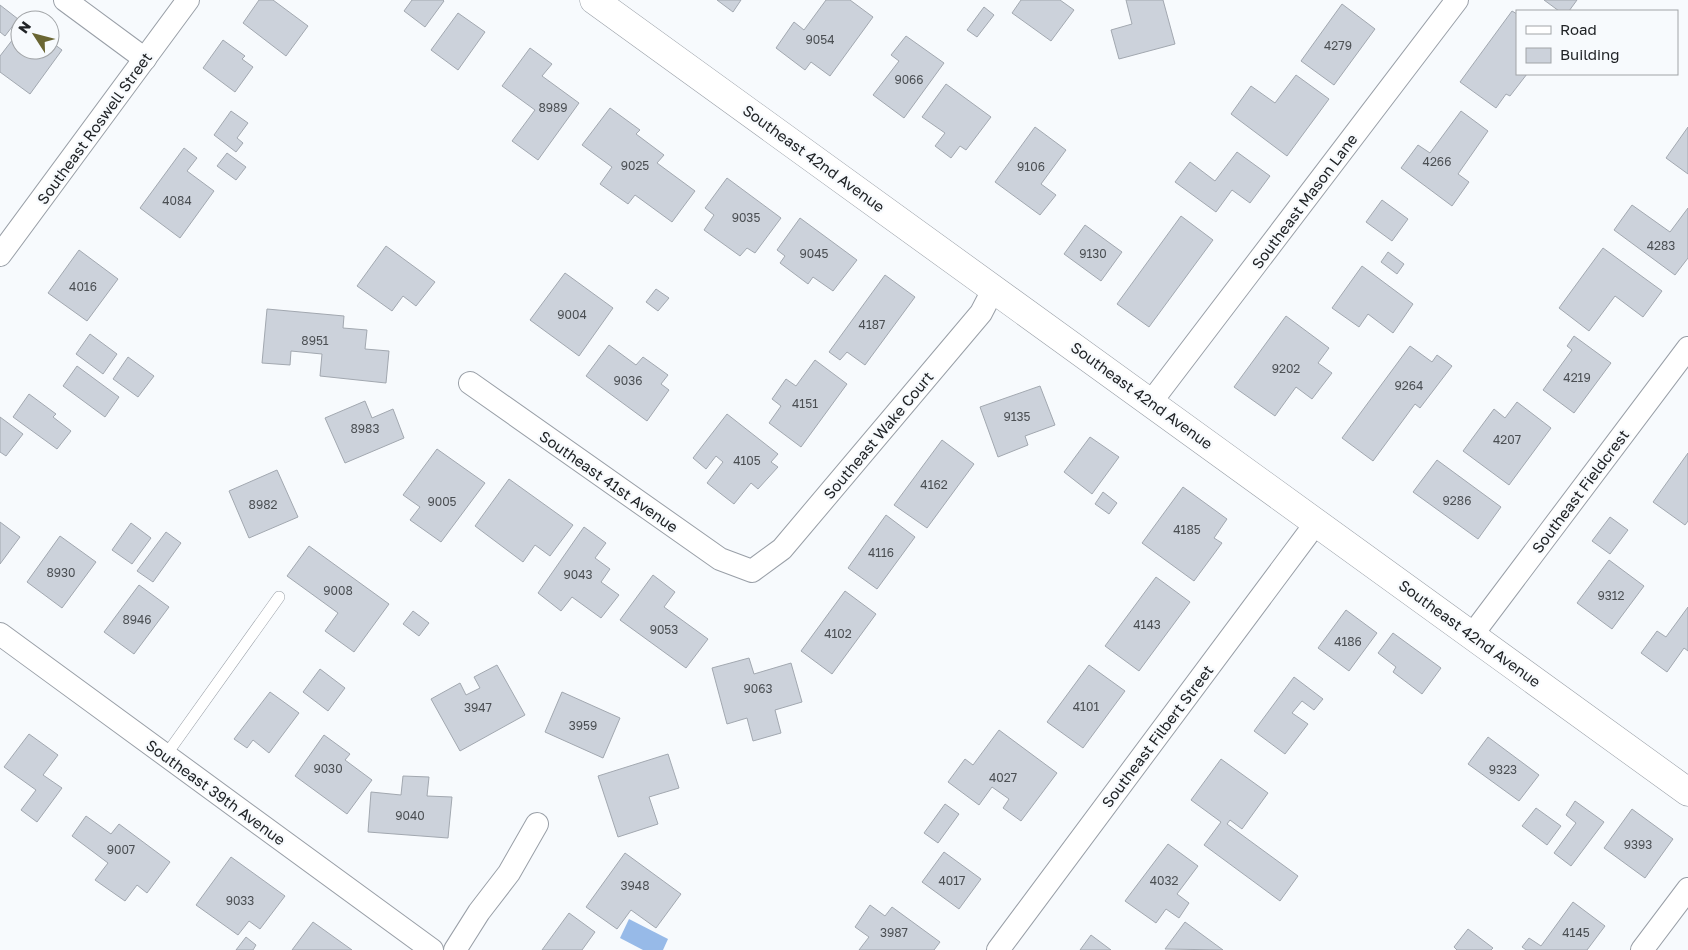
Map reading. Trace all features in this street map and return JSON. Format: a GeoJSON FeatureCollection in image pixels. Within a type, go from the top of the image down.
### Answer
{"type":"FeatureCollection","features":[{"type":"Feature","properties":{"kind":"street"},"geometry":{"type":"LineString","coordinates":[[65,0],[145,59]]}},
{"type":"Feature","properties":{"kind":"street","name":"Southeast Roswell Street"},"geometry":{"type":"LineString","coordinates":[[0,255],[188,0]]}},
{"type":"Feature","properties":{"kind":"street","name":"Southeast 42nd Avenue"},"geometry":{"type":"LineString","coordinates":[[594,0],[1688,792]]}},
{"type":"Feature","properties":{"kind":"street","name":"Southeast Mason Lane"},"geometry":{"type":"LineString","coordinates":[[1151,402],[1457,0]]}},
{"type":"Feature","properties":{"kind":"street","name":"Southeast Wake Court"},"geometry":{"type":"LineString","coordinates":[[752,571],[782,549],[976,319],[994,288]]}},
{"type":"Feature","properties":{"kind":"street","name":"Southeast Fieldcrest"},"geometry":{"type":"LineString","coordinates":[[1472,635],[1688,348]]}},
{"type":"Feature","properties":{"kind":"street","name":"Southeast 41st Avenue"},"geometry":{"type":"LineString","coordinates":[[470,383],[720,559],[752,571]]}},
{"type":"Feature","properties":{"kind":"street","name":"Southeast Filbert Street"},"geometry":{"type":"LineString","coordinates":[[998,950],[1316,523]]}},
{"type":"Feature","properties":{"kind":"street","name":"Southeast 39th Avenue"},"geometry":{"type":"LineString","coordinates":[[0,634],[432,950]]}},
{"type":"Feature","properties":{"kind":"street"},"geometry":{"type":"LineString","coordinates":[[454,950],[508,873],[537,824]]}},
{"type":"Feature","properties":{"kind":"street"},"geometry":{"type":"LineString","coordinates":[[1642,950],[1688,889]]}},
{"type":"Feature","properties":{"kind":"lane"},"geometry":{"type":"LineString","coordinates":[[166,755],[279,597]]}},
{"type":"Feature","properties":{"kind":"water"},"geometry":{"type":"Polygon","coordinates":[[[629,919],[668,939],[663,950],[643,950],[620,938],[629,919]]]}},
{"type":"Feature","properties":{"kind":"building"},"geometry":{"type":"Polygon","coordinates":[[[259,0],[273,0],[308,26],[286,56],[243,23],[259,0]]]}},
{"type":"Feature","properties":{"kind":"building"},"geometry":{"type":"Polygon","coordinates":[[[412,0],[444,1],[425,27],[404,11],[412,0]]]}},
{"type":"Feature","properties":{"kind":"building"},"geometry":{"type":"Polygon","coordinates":[[[717,0],[741,0],[733,12],[717,0]]]}},
{"type":"Feature","properties":{"kind":"building"},"geometry":{"type":"Polygon","coordinates":[[[826,0],[850,0],[873,17],[830,76],[811,62],[805,70],[776,48],[794,22],[804,30],[826,0]]]}},
{"type":"Feature","properties":{"kind":"building"},"geometry":{"type":"Polygon","coordinates":[[[1021,0],[1060,0],[1074,10],[1051,41],[1012,13],[1021,0]]]}},
{"type":"Feature","properties":{"kind":"building"},"geometry":{"type":"Polygon","coordinates":[[[1126,0],[1163,0],[1175,44],[1119,59],[1111,30],[1132,24],[1126,0]]]}},
{"type":"Feature","properties":{"kind":"building"},"geometry":{"type":"Polygon","coordinates":[[[1544,0],[1577,0],[1570,10],[1558,10],[1544,0]]]}},
{"type":"Feature","properties":{"kind":"building"},"geometry":{"type":"Polygon","coordinates":[[[1342,4],[1375,29],[1334,85],[1301,61],[1342,4]]]}},
{"type":"Feature","properties":{"kind":"building"},"geometry":{"type":"Polygon","coordinates":[[[0,5],[10,13],[10,29],[5,36],[0,32],[0,5]]]}},
{"type":"Feature","properties":{"kind":"building"},"geometry":{"type":"Polygon","coordinates":[[[984,7],[994,15],[977,37],[967,30],[984,7]]]}},
{"type":"Feature","properties":{"kind":"building"},"geometry":{"type":"Polygon","coordinates":[[[1512,11],[1516,13],[1516,75],[1526,75],[1510,96],[1506,94],[1496,108],[1460,82],[1512,11]]]}},
{"type":"Feature","properties":{"kind":"building"},"geometry":{"type":"Polygon","coordinates":[[[458,13],[485,32],[458,70],[431,50],[458,13]]]}},
{"type":"Feature","properties":{"kind":"building"},"geometry":{"type":"Polygon","coordinates":[[[906,36],[944,63],[904,118],[873,95],[899,61],[891,55],[906,36]]]}},
{"type":"Feature","properties":{"kind":"building"},"geometry":{"type":"Polygon","coordinates":[[[223,40],[245,56],[242,59],[253,67],[235,92],[203,68],[223,40]]]}},
{"type":"Feature","properties":{"kind":"building"},"geometry":{"type":"Polygon","coordinates":[[[10,43],[10,60],[55,60],[30,94],[0,72],[0,56],[10,43]]]}},
{"type":"Feature","properties":{"kind":"building"},"geometry":{"type":"Polygon","coordinates":[[[530,48],[552,64],[542,76],[579,103],[538,160],[512,141],[535,110],[502,86],[530,48]]]}},
{"type":"Feature","properties":{"kind":"building"},"geometry":{"type":"Polygon","coordinates":[[[1296,75],[1329,99],[1287,156],[1231,114],[1251,86],[1275,103],[1296,75]]]}},
{"type":"Feature","properties":{"kind":"building"},"geometry":{"type":"Polygon","coordinates":[[[946,84],[991,117],[966,150],[960,146],[951,158],[935,146],[945,133],[922,117],[946,84]]]}},
{"type":"Feature","properties":{"kind":"building"},"geometry":{"type":"Polygon","coordinates":[[[610,108],[640,130],[636,134],[664,155],[657,163],[695,191],[672,222],[635,195],[628,204],[600,184],[612,167],[582,145],[610,108]]]}},
{"type":"Feature","properties":{"kind":"building"},"geometry":{"type":"Polygon","coordinates":[[[231,111],[248,123],[237,138],[243,143],[236,152],[214,135],[231,111]]]}},
{"type":"Feature","properties":{"kind":"building"},"geometry":{"type":"Polygon","coordinates":[[[1461,111],[1488,131],[1458,174],[1469,182],[1452,206],[1401,168],[1418,145],[1430,153],[1461,111]]]}},
{"type":"Feature","properties":{"kind":"building"},"geometry":{"type":"Polygon","coordinates":[[[1035,127],[1066,150],[1041,184],[1056,195],[1040,215],[995,182],[1035,127]]]}},
{"type":"Feature","properties":{"kind":"building"},"geometry":{"type":"Polygon","coordinates":[[[1688,127],[1688,174],[1666,158],[1688,127]]]}},
{"type":"Feature","properties":{"kind":"building"},"geometry":{"type":"Polygon","coordinates":[[[184,148],[197,158],[187,171],[214,191],[180,238],[140,208],[184,148]]]}},
{"type":"Feature","properties":{"kind":"building"},"geometry":{"type":"Polygon","coordinates":[[[1237,152],[1270,176],[1250,203],[1232,190],[1216,212],[1175,182],[1190,162],[1215,181],[1237,152]]]}},
{"type":"Feature","properties":{"kind":"building"},"geometry":{"type":"Polygon","coordinates":[[[227,153],[246,167],[236,180],[217,166],[227,153]]]}},
{"type":"Feature","properties":{"kind":"building"},"geometry":{"type":"Polygon","coordinates":[[[727,178],[781,218],[755,253],[747,248],[740,256],[704,230],[714,215],[705,208],[727,178]]]}},
{"type":"Feature","properties":{"kind":"building"},"geometry":{"type":"Polygon","coordinates":[[[1382,200],[1408,219],[1392,241],[1366,222],[1382,200]]]}},
{"type":"Feature","properties":{"kind":"building"},"geometry":{"type":"Polygon","coordinates":[[[1632,205],[1670,232],[1688,208],[1688,258],[1675,275],[1614,230],[1632,205]]]}},
{"type":"Feature","properties":{"kind":"building"},"geometry":{"type":"Polygon","coordinates":[[[1181,216],[1213,240],[1149,327],[1117,304],[1181,216]]]}},
{"type":"Feature","properties":{"kind":"building"},"geometry":{"type":"Polygon","coordinates":[[[800,218],[857,260],[833,291],[813,277],[808,284],[780,263],[785,256],[777,250],[800,218]]]}},
{"type":"Feature","properties":{"kind":"building"},"geometry":{"type":"Polygon","coordinates":[[[1085,225],[1122,252],[1101,281],[1064,254],[1085,225]]]}},
{"type":"Feature","properties":{"kind":"building"},"geometry":{"type":"Polygon","coordinates":[[[386,246],[435,282],[416,306],[403,296],[392,311],[357,286],[386,246]]]}},
{"type":"Feature","properties":{"kind":"building"},"geometry":{"type":"Polygon","coordinates":[[[1603,248],[1662,291],[1643,317],[1615,296],[1589,331],[1559,308],[1603,248]]]}},
{"type":"Feature","properties":{"kind":"building"},"geometry":{"type":"Polygon","coordinates":[[[79,250],[118,279],[87,321],[48,293],[79,250]]]}},
{"type":"Feature","properties":{"kind":"building"},"geometry":{"type":"Polygon","coordinates":[[[1388,252],[1404,264],[1397,274],[1381,262],[1388,252]]]}},
{"type":"Feature","properties":{"kind":"building"},"geometry":{"type":"Polygon","coordinates":[[[1362,266],[1413,304],[1393,333],[1368,314],[1359,327],[1332,308],[1362,266]]]}},
{"type":"Feature","properties":{"kind":"building"},"geometry":{"type":"Polygon","coordinates":[[[565,273],[613,308],[579,356],[530,320],[565,273]]]}},
{"type":"Feature","properties":{"kind":"building"},"geometry":{"type":"Polygon","coordinates":[[[885,275],[915,297],[865,365],[847,352],[840,360],[829,352],[885,275]]]}},
{"type":"Feature","properties":{"kind":"building"},"geometry":{"type":"Polygon","coordinates":[[[656,289],[669,298],[658,311],[646,302],[656,289]]]}},
{"type":"Feature","properties":{"kind":"building"},"geometry":{"type":"Polygon","coordinates":[[[267,309],[344,316],[343,328],[367,330],[365,349],[389,351],[386,383],[320,376],[322,354],[291,351],[290,365],[262,363],[267,309]]]}},
{"type":"Feature","properties":{"kind":"building"},"geometry":{"type":"Polygon","coordinates":[[[1286,316],[1329,348],[1318,363],[1332,373],[1312,399],[1296,387],[1275,416],[1234,387],[1286,316]]]}},
{"type":"Feature","properties":{"kind":"building"},"geometry":{"type":"Polygon","coordinates":[[[90,334],[117,354],[103,374],[76,354],[90,334]]]}},
{"type":"Feature","properties":{"kind":"building"},"geometry":{"type":"Polygon","coordinates":[[[1574,336],[1611,363],[1574,413],[1543,390],[1572,350],[1567,346],[1574,336]]]}},
{"type":"Feature","properties":{"kind":"building"},"geometry":{"type":"Polygon","coordinates":[[[609,345],[636,365],[643,357],[668,375],[661,384],[669,390],[647,421],[586,376],[609,345]]]}},
{"type":"Feature","properties":{"kind":"building"},"geometry":{"type":"Polygon","coordinates":[[[1410,346],[1432,362],[1437,355],[1452,366],[1420,408],[1415,404],[1373,461],[1342,438],[1410,346]]]}},
{"type":"Feature","properties":{"kind":"building"},"geometry":{"type":"Polygon","coordinates":[[[128,357],[154,376],[138,397],[113,379],[128,357]]]}},
{"type":"Feature","properties":{"kind":"building"},"geometry":{"type":"Polygon","coordinates":[[[815,360],[847,384],[801,447],[769,423],[781,406],[772,399],[786,379],[796,386],[815,360]]]}},
{"type":"Feature","properties":{"kind":"building"},"geometry":{"type":"Polygon","coordinates":[[[77,366],[119,397],[105,417],[63,386],[77,366]]]}},
{"type":"Feature","properties":{"kind":"building"},"geometry":{"type":"Polygon","coordinates":[[[1040,386],[1055,425],[1025,436],[1028,445],[998,457],[980,407],[1040,386]]]}},
{"type":"Feature","properties":{"kind":"building"},"geometry":{"type":"Polygon","coordinates":[[[29,394],[56,414],[53,417],[71,431],[57,449],[13,417],[29,394]]]}},
{"type":"Feature","properties":{"kind":"building"},"geometry":{"type":"Polygon","coordinates":[[[365,401],[372,418],[393,409],[404,438],[345,463],[325,418],[365,401]]]}},
{"type":"Feature","properties":{"kind":"building"},"geometry":{"type":"Polygon","coordinates":[[[1517,402],[1551,428],[1509,485],[1463,451],[1494,409],[1505,418],[1517,402]]]}},
{"type":"Feature","properties":{"kind":"building"},"geometry":{"type":"Polygon","coordinates":[[[727,414],[778,454],[771,462],[778,467],[758,489],[751,483],[734,504],[707,483],[723,462],[716,456],[706,469],[693,458],[727,414]]]}},
{"type":"Feature","properties":{"kind":"building"},"geometry":{"type":"Polygon","coordinates":[[[0,417],[23,434],[6,456],[0,452],[0,417]]]}},
{"type":"Feature","properties":{"kind":"building"},"geometry":{"type":"Polygon","coordinates":[[[1090,437],[1119,457],[1092,494],[1064,472],[1090,437]]]}},
{"type":"Feature","properties":{"kind":"building"},"geometry":{"type":"Polygon","coordinates":[[[942,440],[974,464],[927,528],[894,505],[942,440]]]}},
{"type":"Feature","properties":{"kind":"building"},"geometry":{"type":"Polygon","coordinates":[[[437,449],[485,483],[441,542],[410,520],[420,507],[403,495],[437,449]]]}},
{"type":"Feature","properties":{"kind":"building"},"geometry":{"type":"Polygon","coordinates":[[[1688,453],[1688,521],[1685,525],[1653,502],[1688,453]]]}},
{"type":"Feature","properties":{"kind":"building"},"geometry":{"type":"Polygon","coordinates":[[[1437,460],[1501,507],[1478,539],[1413,492],[1437,460]]]}},
{"type":"Feature","properties":{"kind":"building"},"geometry":{"type":"Polygon","coordinates":[[[277,470],[298,517],[249,538],[229,491],[277,470]]]}},
{"type":"Feature","properties":{"kind":"building"},"geometry":{"type":"Polygon","coordinates":[[[509,479],[573,525],[550,556],[535,545],[523,562],[475,526],[509,479]]]}},
{"type":"Feature","properties":{"kind":"building"},"geometry":{"type":"Polygon","coordinates":[[[1183,487],[1227,519],[1214,538],[1222,543],[1194,581],[1142,543],[1183,487]]]}},
{"type":"Feature","properties":{"kind":"building"},"geometry":{"type":"Polygon","coordinates":[[[1103,492],[1117,503],[1109,514],[1095,504],[1103,492]]]}},
{"type":"Feature","properties":{"kind":"building"},"geometry":{"type":"Polygon","coordinates":[[[886,515],[915,537],[877,589],[848,568],[886,515]]]}},
{"type":"Feature","properties":{"kind":"building"},"geometry":{"type":"Polygon","coordinates":[[[1610,517],[1628,530],[1610,554],[1592,541],[1610,517]]]}},
{"type":"Feature","properties":{"kind":"building"},"geometry":{"type":"Polygon","coordinates":[[[0,522],[20,537],[0,564],[0,522]]]}},
{"type":"Feature","properties":{"kind":"building"},"geometry":{"type":"Polygon","coordinates":[[[131,523],[151,538],[132,564],[112,550],[131,523]]]}},
{"type":"Feature","properties":{"kind":"building"},"geometry":{"type":"Polygon","coordinates":[[[584,527],[606,543],[595,558],[610,569],[601,582],[619,595],[601,618],[572,597],[561,611],[538,593],[584,527]]]}},
{"type":"Feature","properties":{"kind":"building"},"geometry":{"type":"Polygon","coordinates":[[[166,532],[181,543],[153,582],[137,571],[166,532]]]}},
{"type":"Feature","properties":{"kind":"building"},"geometry":{"type":"Polygon","coordinates":[[[60,536],[96,562],[62,608],[27,582],[60,536]]]}},
{"type":"Feature","properties":{"kind":"building"},"geometry":{"type":"Polygon","coordinates":[[[309,546],[389,604],[354,652],[325,631],[338,613],[287,576],[309,546]]]}},
{"type":"Feature","properties":{"kind":"building"},"geometry":{"type":"Polygon","coordinates":[[[1609,560],[1644,586],[1612,629],[1577,603],[1609,560]]]}},
{"type":"Feature","properties":{"kind":"building"},"geometry":{"type":"Polygon","coordinates":[[[653,575],[675,592],[664,607],[708,639],[686,668],[620,620],[653,575]]]}},
{"type":"Feature","properties":{"kind":"building"},"geometry":{"type":"Polygon","coordinates":[[[1156,577],[1190,602],[1139,671],[1105,646],[1156,577]]]}},
{"type":"Feature","properties":{"kind":"building"},"geometry":{"type":"Polygon","coordinates":[[[139,585],[169,607],[134,654],[104,632],[139,585]]]}},
{"type":"Feature","properties":{"kind":"building"},"geometry":{"type":"Polygon","coordinates":[[[845,591],[876,614],[832,674],[801,651],[845,591]]]}},
{"type":"Feature","properties":{"kind":"building"},"geometry":{"type":"Polygon","coordinates":[[[1688,607],[1688,651],[1684,648],[1667,672],[1641,653],[1657,631],[1666,637],[1688,607]]]}},
{"type":"Feature","properties":{"kind":"building"},"geometry":{"type":"Polygon","coordinates":[[[1346,610],[1377,633],[1349,671],[1318,648],[1346,610]]]}},
{"type":"Feature","properties":{"kind":"building"},"geometry":{"type":"Polygon","coordinates":[[[413,611],[429,623],[419,636],[403,624],[413,611]]]}},
{"type":"Feature","properties":{"kind":"building"},"geometry":{"type":"Polygon","coordinates":[[[1393,633],[1441,668],[1422,694],[1393,672],[1396,667],[1378,653],[1393,633]]]}},
{"type":"Feature","properties":{"kind":"building"},"geometry":{"type":"Polygon","coordinates":[[[749,658],[754,674],[791,663],[802,702],[775,710],[781,733],[753,741],[747,718],[727,724],[712,668],[749,658]]]}},
{"type":"Feature","properties":{"kind":"building"},"geometry":{"type":"Polygon","coordinates":[[[497,665],[525,715],[460,751],[431,699],[460,683],[466,695],[480,688],[474,677],[497,665]]]}},
{"type":"Feature","properties":{"kind":"building"},"geometry":{"type":"Polygon","coordinates":[[[1089,665],[1125,691],[1083,748],[1047,722],[1089,665]]]}},
{"type":"Feature","properties":{"kind":"building"},"geometry":{"type":"Polygon","coordinates":[[[320,669],[345,688],[328,711],[303,692],[320,669]]]}},
{"type":"Feature","properties":{"kind":"building"},"geometry":{"type":"Polygon","coordinates":[[[1294,677],[1323,699],[1314,710],[1302,701],[1292,713],[1308,724],[1285,754],[1254,731],[1294,677]]]}},
{"type":"Feature","properties":{"kind":"building"},"geometry":{"type":"Polygon","coordinates":[[[270,692],[299,713],[269,753],[253,740],[247,748],[234,739],[270,692]]]}},
{"type":"Feature","properties":{"kind":"building"},"geometry":{"type":"Polygon","coordinates":[[[562,692],[620,718],[603,758],[545,732],[562,692]]]}},
{"type":"Feature","properties":{"kind":"building"},"geometry":{"type":"Polygon","coordinates":[[[999,730],[1057,773],[1021,821],[1003,808],[1009,799],[992,787],[979,805],[948,782],[965,759],[973,765],[999,730]]]}},
{"type":"Feature","properties":{"kind":"building"},"geometry":{"type":"Polygon","coordinates":[[[29,734],[58,755],[43,775],[62,788],[37,822],[21,810],[36,790],[4,767],[29,734]]]}},
{"type":"Feature","properties":{"kind":"building"},"geometry":{"type":"Polygon","coordinates":[[[324,735],[350,754],[345,760],[372,780],[347,814],[295,776],[324,735]]]}},
{"type":"Feature","properties":{"kind":"building"},"geometry":{"type":"Polygon","coordinates":[[[1488,737],[1539,775],[1519,801],[1468,764],[1488,737]]]}},
{"type":"Feature","properties":{"kind":"building"},"geometry":{"type":"Polygon","coordinates":[[[668,754],[679,788],[649,797],[658,824],[618,837],[598,776],[668,754]]]}},
{"type":"Feature","properties":{"kind":"building"},"geometry":{"type":"Polygon","coordinates":[[[1221,759],[1268,793],[1242,829],[1230,820],[1227,824],[1298,876],[1280,901],[1204,845],[1221,822],[1191,800],[1221,759]]]}},
{"type":"Feature","properties":{"kind":"building"},"geometry":{"type":"Polygon","coordinates":[[[403,776],[429,777],[427,796],[452,797],[448,838],[368,832],[371,792],[401,795],[403,776]]]}},
{"type":"Feature","properties":{"kind":"building"},"geometry":{"type":"Polygon","coordinates":[[[1575,801],[1604,822],[1571,866],[1554,853],[1576,823],[1566,815],[1575,801]]]}},
{"type":"Feature","properties":{"kind":"building"},"geometry":{"type":"Polygon","coordinates":[[[945,804],[959,814],[938,843],[924,833],[945,804]]]}},
{"type":"Feature","properties":{"kind":"building"},"geometry":{"type":"Polygon","coordinates":[[[1536,808],[1561,826],[1547,845],[1522,826],[1536,808]]]}},
{"type":"Feature","properties":{"kind":"building"},"geometry":{"type":"Polygon","coordinates":[[[1632,809],[1673,839],[1645,878],[1604,848],[1632,809]]]}},
{"type":"Feature","properties":{"kind":"building"},"geometry":{"type":"Polygon","coordinates":[[[86,816],[111,834],[119,824],[170,862],[147,893],[137,885],[125,901],[95,880],[108,863],[72,836],[86,816]]]}},
{"type":"Feature","properties":{"kind":"building"},"geometry":{"type":"Polygon","coordinates":[[[1168,844],[1198,866],[1177,894],[1189,903],[1179,918],[1166,909],[1156,923],[1125,901],[1168,844]]]}},
{"type":"Feature","properties":{"kind":"building"},"geometry":{"type":"Polygon","coordinates":[[[944,852],[981,879],[959,909],[922,882],[944,852]]]}},
{"type":"Feature","properties":{"kind":"building"},"geometry":{"type":"Polygon","coordinates":[[[625,853],[681,894],[656,928],[631,910],[617,929],[586,907],[625,853]]]}},
{"type":"Feature","properties":{"kind":"building"},"geometry":{"type":"Polygon","coordinates":[[[231,857],[285,896],[260,929],[249,921],[238,935],[196,905],[231,857]]]}},
{"type":"Feature","properties":{"kind":"building"},"geometry":{"type":"Polygon","coordinates":[[[1573,902],[1605,926],[1587,950],[1526,950],[1522,947],[1529,938],[1541,946],[1573,902]]]}},
{"type":"Feature","properties":{"kind":"building"},"geometry":{"type":"Polygon","coordinates":[[[870,905],[885,916],[892,907],[940,942],[934,950],[859,950],[869,937],[855,927],[870,905]]]}},
{"type":"Feature","properties":{"kind":"building"},"geometry":{"type":"Polygon","coordinates":[[[569,913],[595,932],[582,950],[542,950],[569,913]]]}},
{"type":"Feature","properties":{"kind":"building"},"geometry":{"type":"Polygon","coordinates":[[[313,922],[352,950],[292,950],[313,922]]]}},
{"type":"Feature","properties":{"kind":"building"},"geometry":{"type":"Polygon","coordinates":[[[1185,922],[1223,950],[1165,949],[1185,922]]]}},
{"type":"Feature","properties":{"kind":"building"},"geometry":{"type":"Polygon","coordinates":[[[1468,929],[1493,948],[1491,950],[1457,950],[1454,947],[1468,929]]]}},
{"type":"Feature","properties":{"kind":"building"},"geometry":{"type":"Polygon","coordinates":[[[1091,935],[1111,950],[1080,950],[1091,935]]]}},
{"type":"Feature","properties":{"kind":"building"},"geometry":{"type":"Polygon","coordinates":[[[246,937],[256,945],[253,950],[236,950],[246,937]]]}}]}
